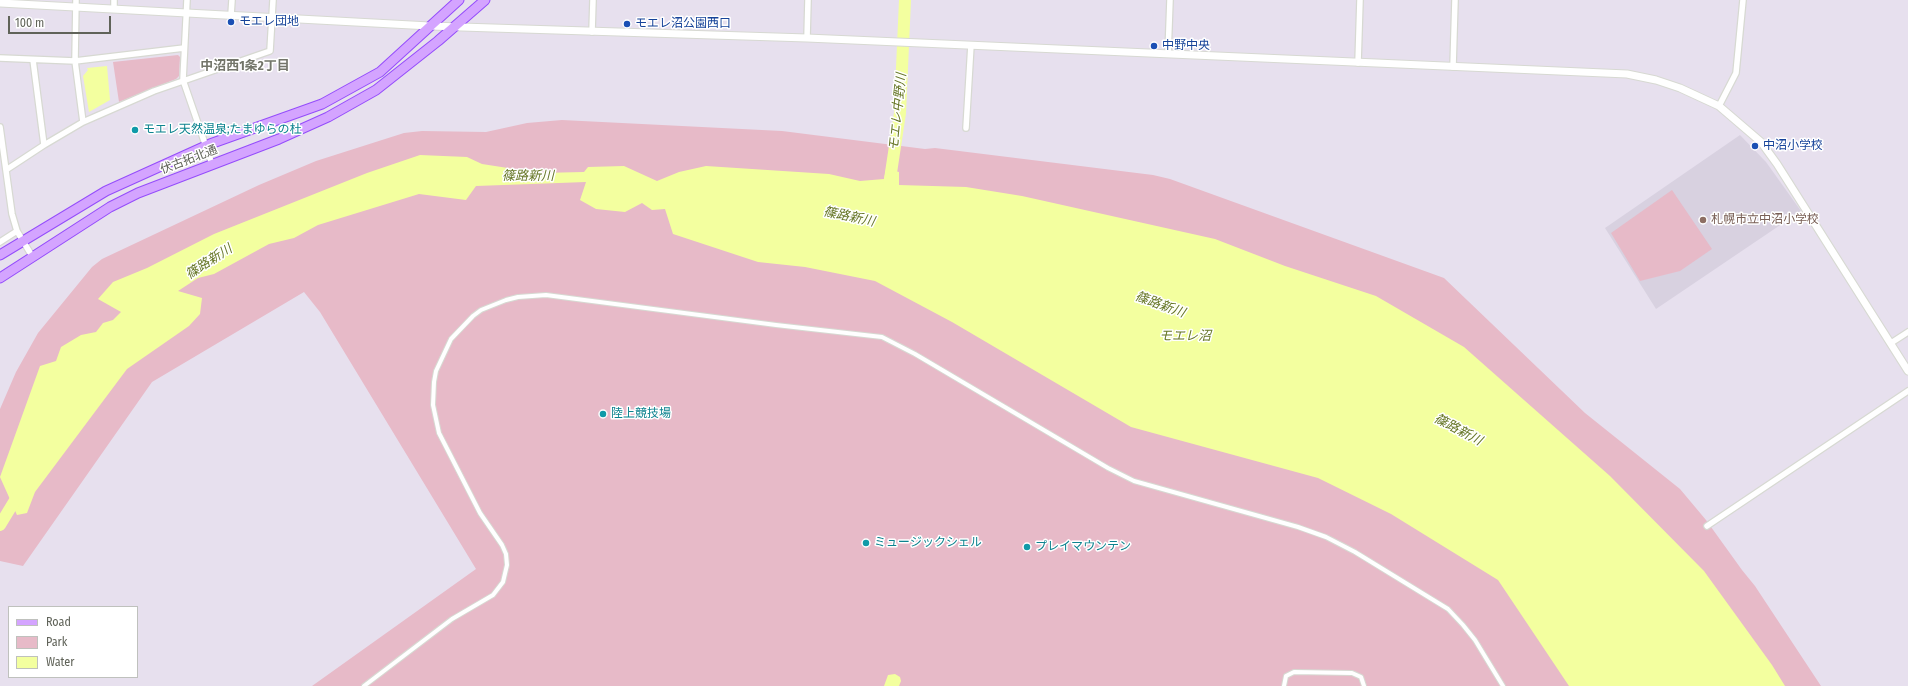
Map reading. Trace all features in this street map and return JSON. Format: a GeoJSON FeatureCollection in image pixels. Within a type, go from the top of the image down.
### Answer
{"type":"FeatureCollection","features":[{"type":"Feature","properties":{"kind":"main road","name":"伏古拓北通"},"geometry":{"type":"LineString","coordinates":[[0,255],[106,190],[206,146],[322,104],[380,72],[459,0]]}},
{"type":"Feature","properties":{"kind":"main road","name":"伏古拓北通"},"geometry":{"type":"LineString","coordinates":[[0,278],[115,204],[138,193],[279,139],[328,117],[376,90],[455,27],[485,0]]}},
{"type":"Feature","properties":{"kind":"street"},"geometry":{"type":"LineString","coordinates":[[114,0],[114,9]]}},
{"type":"Feature","properties":{"kind":"street"},"geometry":{"type":"LineString","coordinates":[[187,0],[183,80],[212,164]]}},
{"type":"Feature","properties":{"kind":"street"},"geometry":{"type":"LineString","coordinates":[[231,15],[232,0]]}},
{"type":"Feature","properties":{"kind":"street"},"geometry":{"type":"LineString","coordinates":[[6,170],[44,144],[83,122],[154,91],[270,51],[273,0]]}},
{"type":"Feature","properties":{"kind":"street"},"geometry":{"type":"LineString","coordinates":[[592,32],[593,0]]}},
{"type":"Feature","properties":{"kind":"street"},"geometry":{"type":"LineString","coordinates":[[807,38],[808,0]]}},
{"type":"Feature","properties":{"kind":"street"},"geometry":{"type":"LineString","coordinates":[[1168,54],[1170,0]]}},
{"type":"Feature","properties":{"kind":"street"},"geometry":{"type":"LineString","coordinates":[[1358,63],[1360,0]]}},
{"type":"Feature","properties":{"kind":"street"},"geometry":{"type":"LineString","coordinates":[[1453,67],[1455,0]]}},
{"type":"Feature","properties":{"kind":"street"},"geometry":{"type":"LineString","coordinates":[[1719,106],[1736,72],[1743,0]]}},
{"type":"Feature","properties":{"kind":"street"},"geometry":{"type":"LineString","coordinates":[[1,2],[76,4],[114,9],[430,26],[886,41],[1627,74],[1662,82],[1719,106],[1761,142],[1777,164],[1908,371]]}},
{"type":"Feature","properties":{"kind":"street"},"geometry":{"type":"LineString","coordinates":[[76,4],[76,61],[83,122]]}},
{"type":"Feature","properties":{"kind":"street"},"geometry":{"type":"LineString","coordinates":[[966,128],[971,45]]}},
{"type":"Feature","properties":{"kind":"street"},"geometry":{"type":"LineString","coordinates":[[0,58],[76,61],[184,48]]}},
{"type":"Feature","properties":{"kind":"street"},"geometry":{"type":"LineString","coordinates":[[33,60],[44,144]]}},
{"type":"Feature","properties":{"kind":"street"},"geometry":{"type":"LineString","coordinates":[[0,127],[17,232],[32,256]]}},
{"type":"Feature","properties":{"kind":"street"},"geometry":{"type":"LineString","coordinates":[[0,242],[17,232]]}},
{"type":"Feature","properties":{"kind":"street"},"geometry":{"type":"LineString","coordinates":[[364,686],[452,619],[493,595],[503,582],[507,564],[506,554],[502,545],[480,513],[439,433],[432,405],[434,382],[436,371],[451,339],[473,316],[481,310],[506,300],[518,297],[546,295],[776,326],[882,336],[916,354],[1108,468],[1134,481],[1298,527],[1355,552],[1448,609],[1475,640],[1503,686]]}},
{"type":"Feature","properties":{"kind":"street"},"geometry":{"type":"LineString","coordinates":[[1891,343],[1908,332]]}},
{"type":"Feature","properties":{"kind":"street"},"geometry":{"type":"LineString","coordinates":[[1707,526],[1908,391]]}},
{"type":"Feature","properties":{"kind":"street"},"geometry":{"type":"LineString","coordinates":[[1284,686],[1286,676],[1294,672],[1352,673],[1361,677],[1364,686]]}},
{"type":"Feature","properties":{"kind":"shaded area","name":"札幌市立中沼小学校"},"geometry":{"type":"Polygon","coordinates":[[[1740,135],[1766,162],[1801,211],[1656,309],[1605,228],[1740,135]]]}},
{"type":"Feature","properties":{"kind":"green space"},"geometry":{"type":"Polygon","coordinates":[[[178,55],[180,57],[179,76],[176,79],[119,102],[113,62],[178,55]]]}},
{"type":"Feature","properties":{"kind":"green space"},"geometry":{"type":"Polygon","coordinates":[[[562,120],[782,131],[1153,175],[1170,179],[1444,278],[1585,413],[1680,489],[1706,520],[1755,586],[1821,686],[312,686],[476,569],[320,312],[304,292],[152,382],[23,566],[0,561],[0,409],[16,372],[38,333],[92,267],[102,259],[259,185],[316,161],[404,133],[422,131],[486,132],[527,123],[562,120]]]}},
{"type":"Feature","properties":{"kind":"green space"},"geometry":{"type":"Polygon","coordinates":[[[1672,190],[1712,249],[1680,271],[1640,281],[1611,233],[1672,190]]]}},
{"type":"Feature","properties":{"kind":"water"},"geometry":{"type":"Polygon","coordinates":[[[107,66],[110,100],[89,112],[83,76],[88,70],[87,68],[107,66]]]}},
{"type":"Feature","properties":{"kind":"water","name":"モエレ沼"},"geometry":{"type":"Polygon","coordinates":[[[420,155],[467,157],[482,164],[540,173],[584,172],[588,167],[624,166],[657,181],[679,172],[706,166],[829,174],[860,181],[884,179],[886,169],[899,172],[899,185],[966,187],[1022,196],[1215,239],[1285,266],[1376,296],[1464,347],[1610,476],[1704,571],[1772,665],[1785,686],[1569,686],[1498,580],[1391,514],[1318,478],[1131,427],[952,322],[875,281],[805,267],[758,262],[673,234],[665,209],[652,210],[642,203],[625,212],[596,209],[580,200],[586,182],[476,186],[466,200],[419,194],[318,225],[294,238],[269,244],[214,274],[198,278],[178,291],[202,298],[200,314],[189,326],[127,369],[35,492],[27,513],[17,515],[0,477],[40,366],[56,361],[61,347],[81,335],[96,332],[103,323],[113,320],[121,312],[98,299],[113,282],[147,268],[214,234],[367,173],[420,155]]]}},
{"type":"Feature","properties":{"kind":"water"},"geometry":{"type":"Polygon","coordinates":[[[895,674],[900,677],[901,681],[899,686],[884,686],[888,675],[895,674]]]}},
{"type":"Feature","properties":{"kind":"waterway","name":"モエレ中野川"},"geometry":{"type":"LineString","coordinates":[[889,186],[900,113],[905,0]]}},
{"type":"Feature","properties":{"kind":"waterway","name":"篠路新川"},"geometry":{"type":"LineString","coordinates":[[0,525],[20,492]]}},
{"type":"Feature","properties":{"kind":"place","name":"モエレ団地"},"geometry":{"type":"Point","coordinates":[231,22]}},
{"type":"Feature","properties":{"kind":"place","name":"モエレ沼公園西口"},"geometry":{"type":"Point","coordinates":[627,24]}},
{"type":"Feature","properties":{"kind":"place","name":"中野中央"},"geometry":{"type":"Point","coordinates":[1154,46]}},
{"type":"Feature","properties":{"kind":"place","name":"モエレ天然温泉;たまゆらの杜"},"geometry":{"type":"Point","coordinates":[135,130]}},
{"type":"Feature","properties":{"kind":"place","name":"中沼小学校"},"geometry":{"type":"Point","coordinates":[1755,146]}},
{"type":"Feature","properties":{"kind":"place","name":"札幌市立中沼小学校"},"geometry":{"type":"Point","coordinates":[1703,220]}},
{"type":"Feature","properties":{"kind":"place","name":"陸上競技場"},"geometry":{"type":"Point","coordinates":[603,414]}},
{"type":"Feature","properties":{"kind":"place","name":"ミュージックシェル"},"geometry":{"type":"Point","coordinates":[866,543]}},
{"type":"Feature","properties":{"kind":"place","name":"プレイマウンテン"},"geometry":{"type":"Point","coordinates":[1027,547]}},
{"type":"Feature","properties":{"kind":"district","name":"中沼西1条2丁目"},"geometry":{"type":"Point","coordinates":[245,66]}}]}
